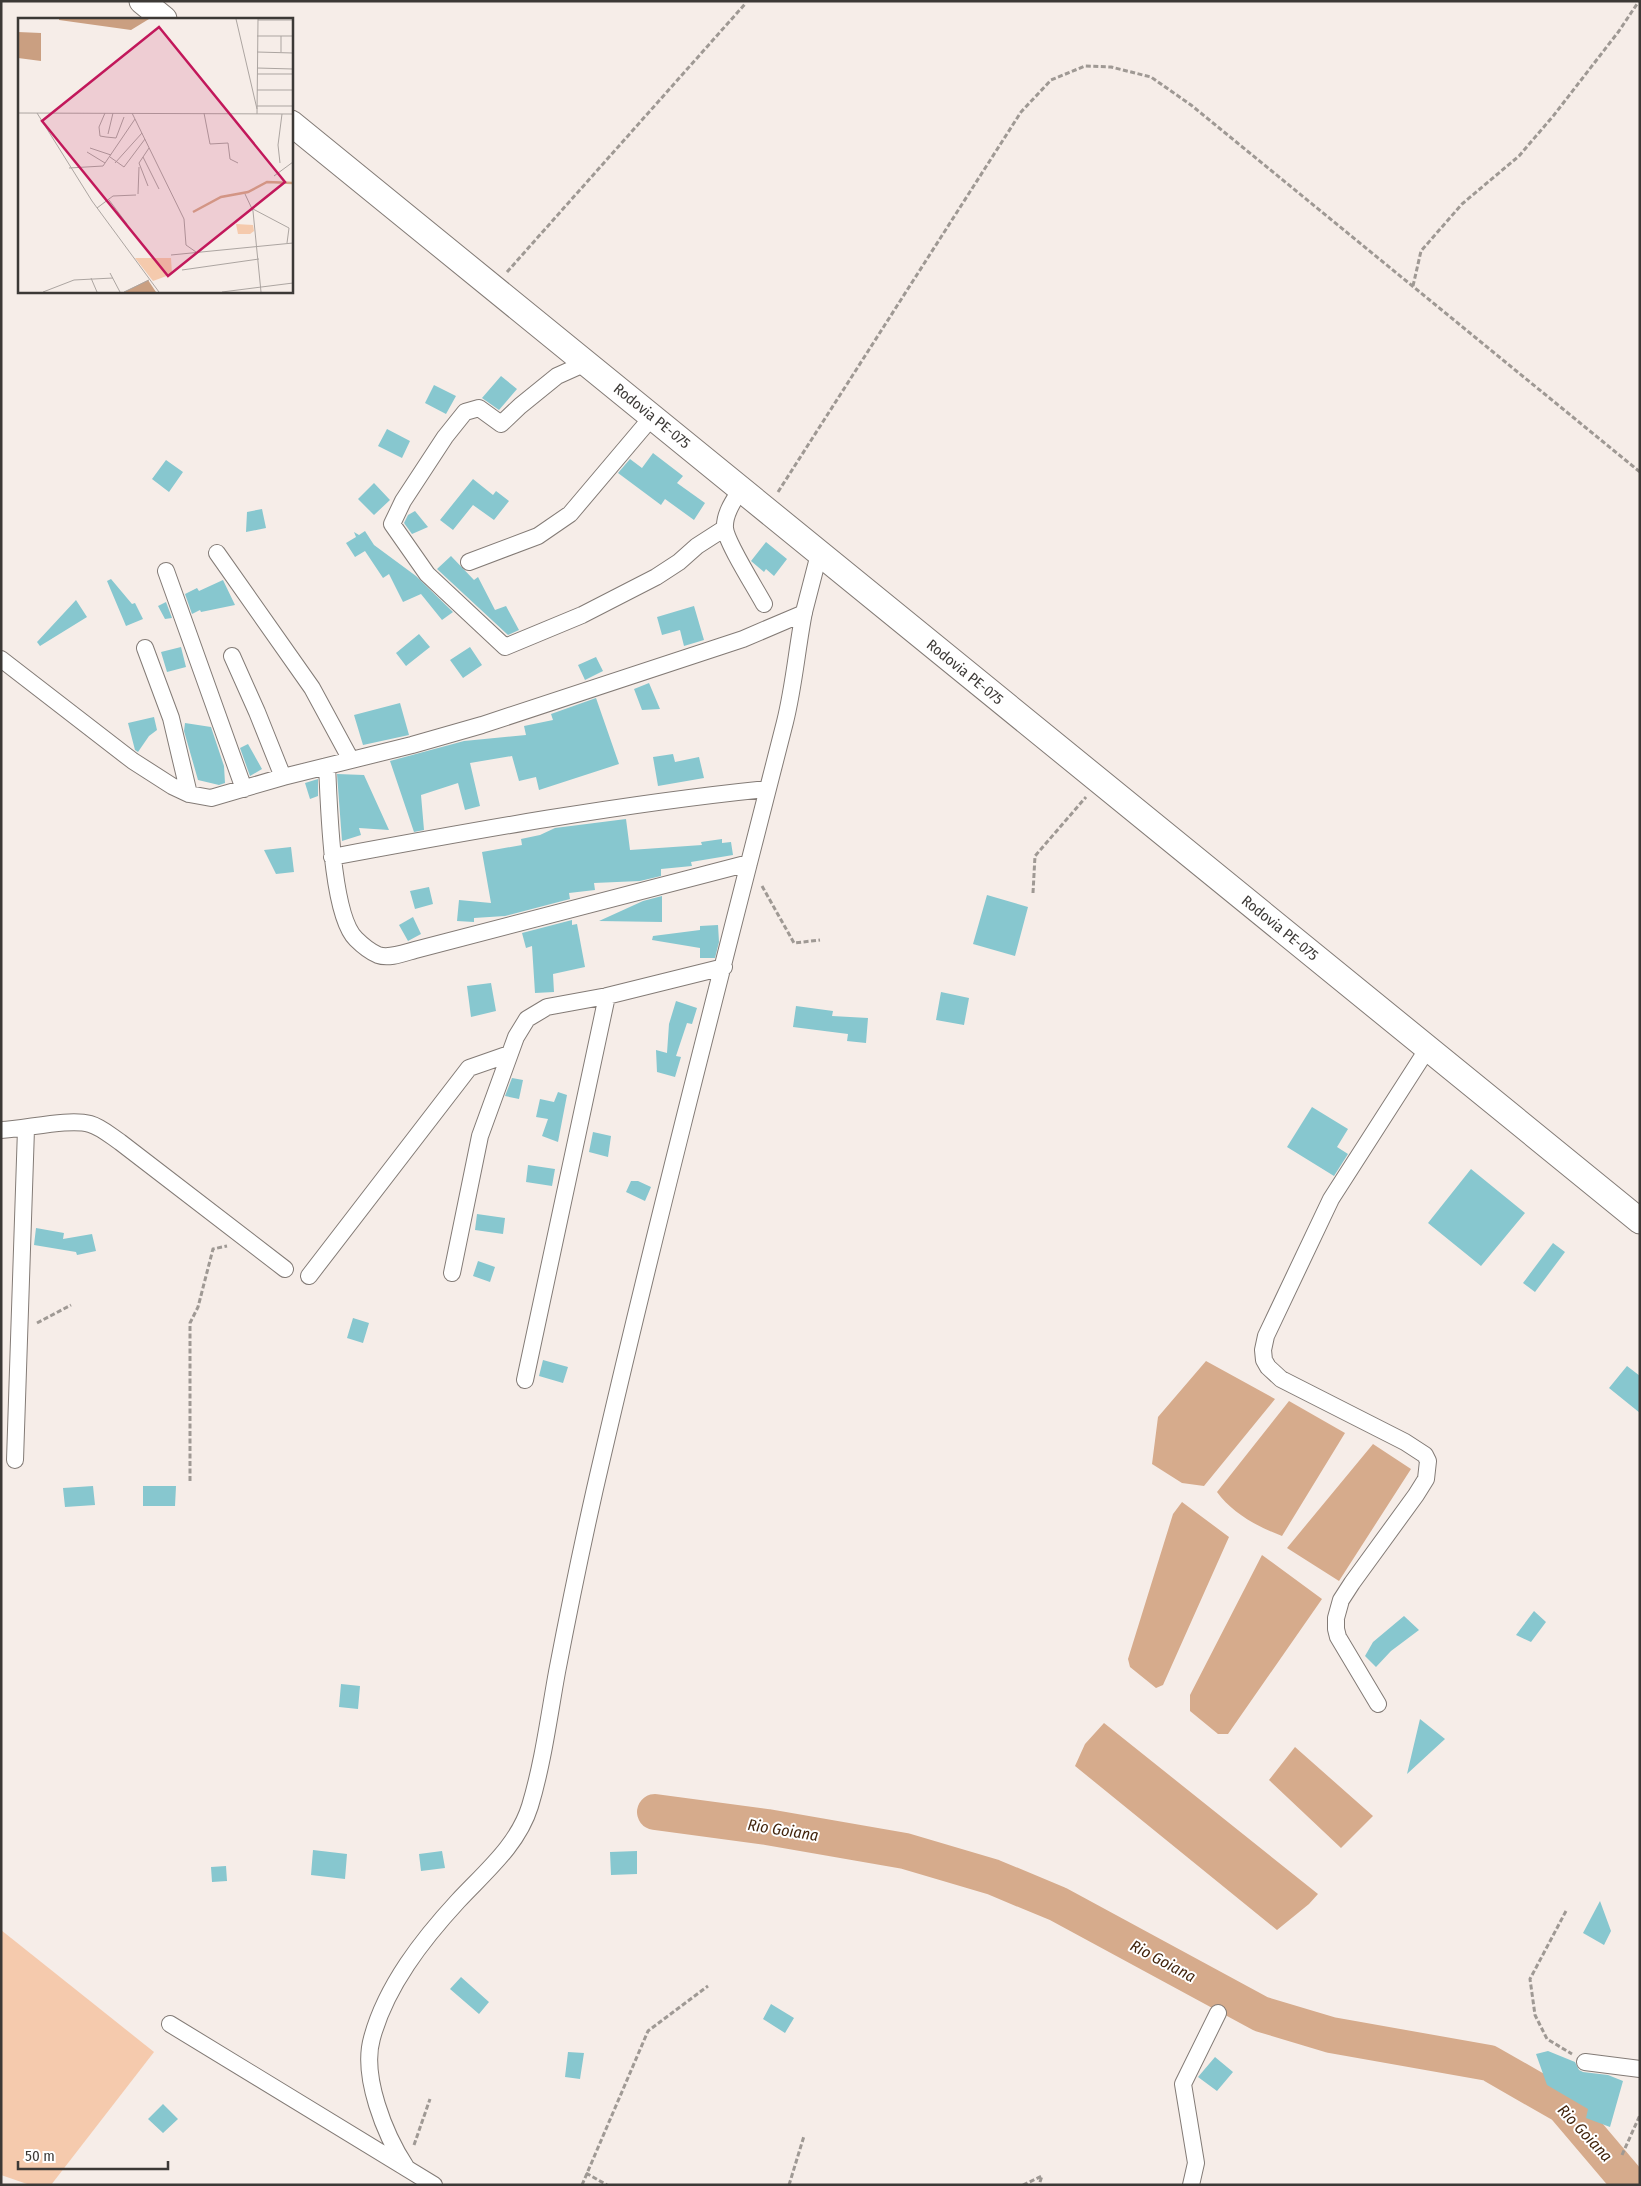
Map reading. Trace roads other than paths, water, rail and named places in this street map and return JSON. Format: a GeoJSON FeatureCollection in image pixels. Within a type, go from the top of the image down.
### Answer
{"type":"FeatureCollection","features":[{"type":"Feature","properties":{"kind":"main road"},"geometry":{"type":"LineString","coordinates":[[142,1],[163,18]]}},
{"type":"Feature","properties":{"kind":"main road","name":"Rodovia PE-075"},"geometry":{"type":"LineString","coordinates":[[292,124],[1640,1221]]}},
{"type":"Feature","properties":{"kind":"street"},"geometry":{"type":"LineString","coordinates":[[586,363],[557,376],[501,424],[479,408],[465,412],[445,437],[403,502],[392,524],[427,574],[505,647],[582,615],[656,577],[679,562],[697,546],[725,528]]}},
{"type":"Feature","properties":{"kind":"street"},"geometry":{"type":"LineString","coordinates":[[469,562],[538,536],[570,514],[652,417]]}},
{"type":"Feature","properties":{"kind":"street"},"geometry":{"type":"LineString","coordinates":[[741,489],[729,508],[725,528],[764,604]]}},
{"type":"Feature","properties":{"kind":"street"},"geometry":{"type":"LineString","coordinates":[[217,553],[312,688],[351,760]]}},
{"type":"Feature","properties":{"kind":"street"},"geometry":{"type":"LineString","coordinates":[[406,2167],[395,2149],[376,2098],[369,2069],[371,2040],[387,2000],[413,1955],[455,1904],[501,1857],[520,1828],[529,1809],[539,1771],[579,1556],[635,1313],[724,967],[766,789],[786,717],[804,612],[819,554]]}},
{"type":"Feature","properties":{"kind":"street"},"geometry":{"type":"LineString","coordinates":[[166,571],[244,789]]}},
{"type":"Feature","properties":{"kind":"street"},"geometry":{"type":"LineString","coordinates":[[1,659],[134,761],[172,786],[189,794],[211,798],[283,777],[482,725],[743,639],[804,612]]}},
{"type":"Feature","properties":{"kind":"street"},"geometry":{"type":"LineString","coordinates":[[145,648],[171,718],[189,794]]}},
{"type":"Feature","properties":{"kind":"street"},"geometry":{"type":"LineString","coordinates":[[232,656],[283,777]]}},
{"type":"Feature","properties":{"kind":"street"},"geometry":{"type":"LineString","coordinates":[[327,766],[332,857],[344,917],[355,939],[378,955],[388,956],[749,864]]}},
{"type":"Feature","properties":{"kind":"street"},"geometry":{"type":"LineString","coordinates":[[332,857],[526,820],[680,798],[766,789]]}},
{"type":"Feature","properties":{"kind":"street"},"geometry":{"type":"LineString","coordinates":[[452,1273],[480,1136],[516,1037],[527,1019],[547,1007],[607,996],[724,967]]}},
{"type":"Feature","properties":{"kind":"street"},"geometry":{"type":"LineString","coordinates":[[525,1380],[607,996]]}},
{"type":"Feature","properties":{"kind":"street"},"geometry":{"type":"LineString","coordinates":[[1378,1704],[1338,1638],[1336,1618],[1341,1600],[1352,1583],[1426,1480],[1428,1461],[1425,1455],[1405,1442],[1281,1379],[1268,1367],[1264,1360],[1263,1350],[1266,1336],[1292,1278],[1331,1199],[1428,1048]]}},
{"type":"Feature","properties":{"kind":"street"},"geometry":{"type":"LineString","coordinates":[[310,1276],[470,1068],[510,1054]]}},
{"type":"Feature","properties":{"kind":"street"},"geometry":{"type":"LineString","coordinates":[[1,1130],[26,1129],[71,1121],[97,1127],[120,1142],[285,1270]]}},
{"type":"Feature","properties":{"kind":"street"},"geometry":{"type":"LineString","coordinates":[[14,1460],[26,1129]]}},
{"type":"Feature","properties":{"kind":"street"},"geometry":{"type":"LineString","coordinates":[[1190,2185],[1196,2163],[1183,2084],[1218,2013]]}},
{"type":"Feature","properties":{"kind":"street"},"geometry":{"type":"LineString","coordinates":[[170,2024],[434,2185]]}},
{"type":"Feature","properties":{"kind":"street"},"geometry":{"type":"LineString","coordinates":[[1585,2062],[1640,2069]]}},
{"type":"Feature","properties":{"kind":"waterway","name":"Rio Goiana"},"geometry":{"type":"LineString","coordinates":[[655,1812],[767,1827],[905,1851],[993,1877],[1058,1904],[1261,2014],[1331,2035],[1489,2063],[1564,2106],[1631,2185]]}}]}
